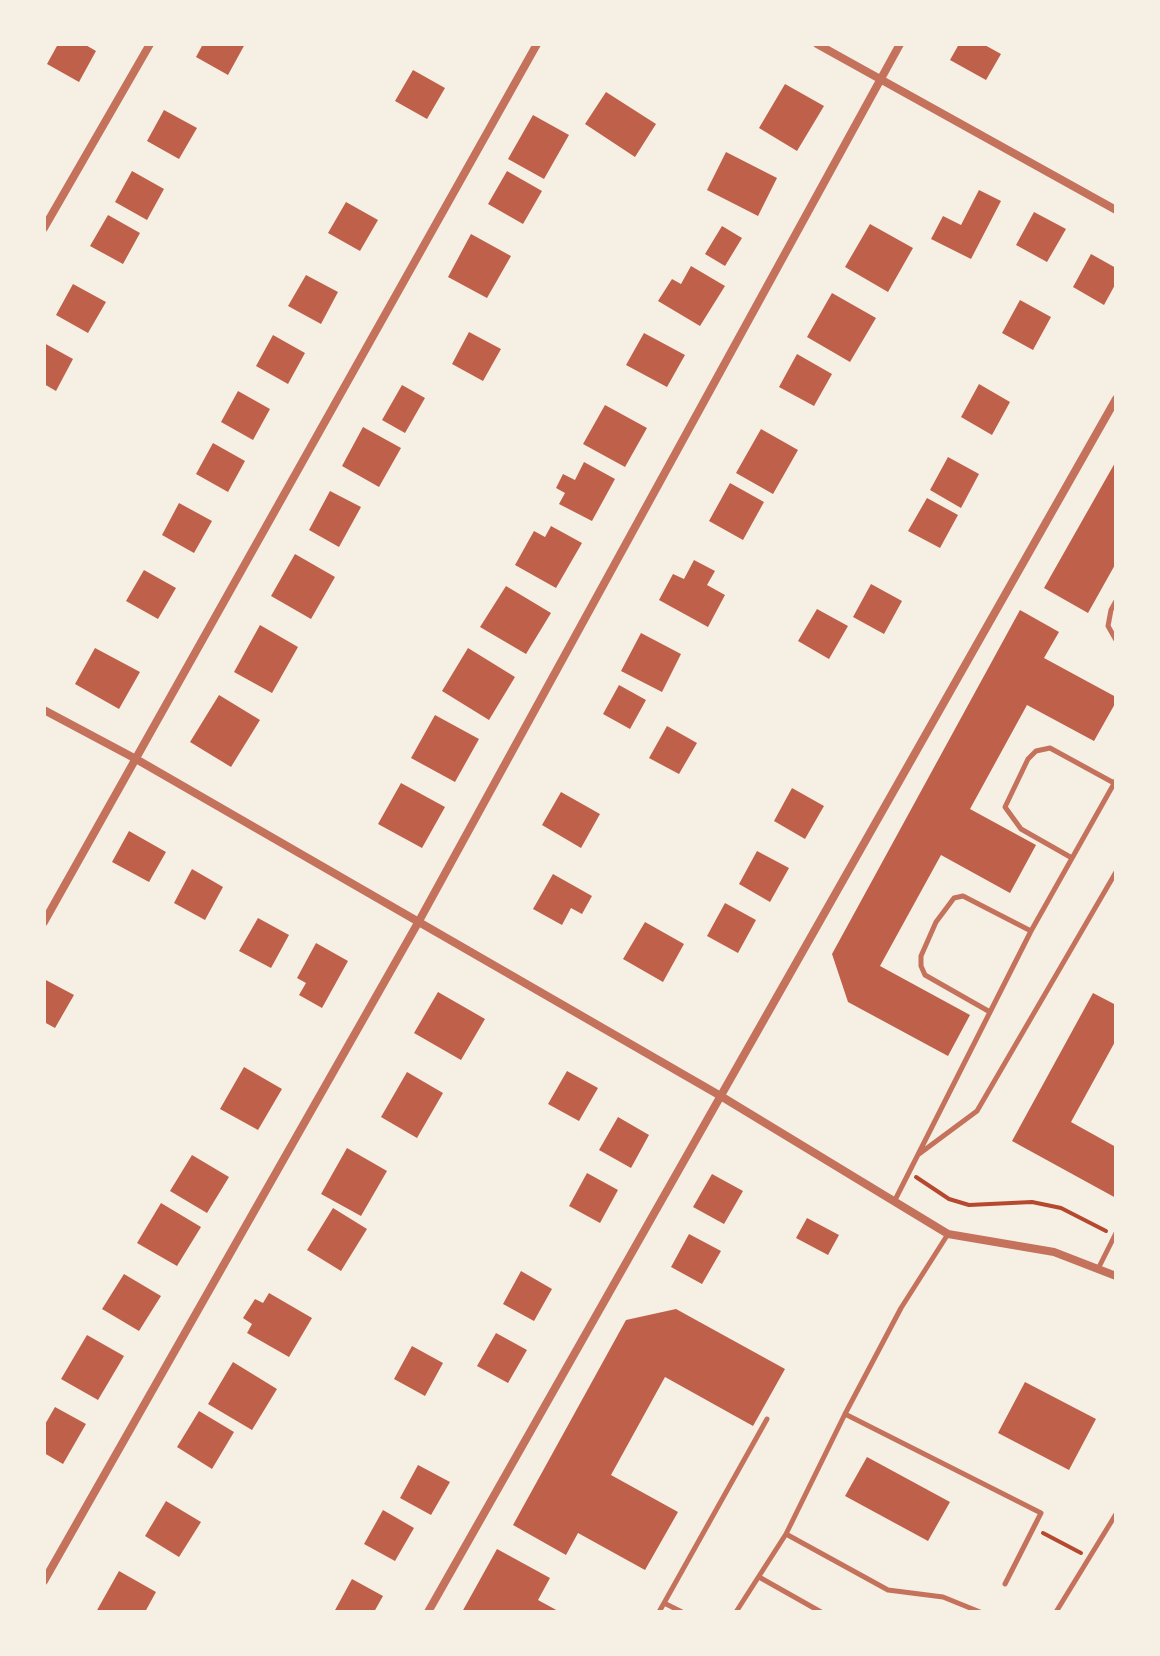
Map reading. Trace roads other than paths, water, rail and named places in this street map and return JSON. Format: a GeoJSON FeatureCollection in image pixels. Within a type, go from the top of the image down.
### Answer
{"type":"FeatureCollection","features":[{"type":"Feature","properties":{"kind":"street"},"geometry":{"type":"LineString","coordinates":[[44,228],[150,44]]}},
{"type":"Feature","properties":{"kind":"street"},"geometry":{"type":"LineString","coordinates":[[44,922],[537,44]]}},
{"type":"Feature","properties":{"kind":"street"},"geometry":{"type":"LineString","coordinates":[[817,44],[1116,210]]}},
{"type":"Feature","properties":{"kind":"street"},"geometry":{"type":"LineString","coordinates":[[44,1581],[419,921],[900,44]]}},
{"type":"Feature","properties":{"kind":"street"},"geometry":{"type":"LineString","coordinates":[[428,1612],[1116,399]]}},
{"type":"Feature","properties":{"kind":"street"},"geometry":{"type":"LineString","coordinates":[[44,710],[136,759],[419,921],[719,1095],[948,1234],[1054,1252],[1116,1276]]}},
{"type":"Feature","properties":{"kind":"lane"},"geometry":{"type":"LineString","coordinates":[[1116,601],[1108,626],[1116,640]]}},
{"type":"Feature","properties":{"kind":"lane"},"geometry":{"type":"LineString","coordinates":[[894,1202],[1031,931],[1072,858],[1115,781],[1050,748],[1036,751],[1028,759],[1005,807],[1021,829],[1072,858]]}},
{"type":"Feature","properties":{"kind":"lane"},"geometry":{"type":"LineString","coordinates":[[915,1157],[977,1111],[1116,872]]}},
{"type":"Feature","properties":{"kind":"lane"},"geometry":{"type":"LineString","coordinates":[[990,1012],[925,975],[921,956],[936,922],[954,898],[963,896],[1031,931]]}},
{"type":"Feature","properties":{"kind":"lane"},"geometry":{"type":"LineString","coordinates":[[736,1612],[786,1534],[901,1308],[948,1234]]}},
{"type":"Feature","properties":{"kind":"lane"},"geometry":{"type":"LineString","coordinates":[[1099,1267],[1116,1234]]}},
{"type":"Feature","properties":{"kind":"lane"},"geometry":{"type":"LineString","coordinates":[[845,1414],[1041,1513],[1005,1584]]}},
{"type":"Feature","properties":{"kind":"lane"},"geometry":{"type":"LineString","coordinates":[[659,1612],[767,1419]]}},
{"type":"Feature","properties":{"kind":"lane"},"geometry":{"type":"LineString","coordinates":[[1056,1612],[1116,1514]]}},
{"type":"Feature","properties":{"kind":"lane"},"geometry":{"type":"LineString","coordinates":[[786,1534],[888,1590],[943,1597],[980,1612]]}},
{"type":"Feature","properties":{"kind":"lane"},"geometry":{"type":"LineString","coordinates":[[759,1577],[821,1612]]}},
{"type":"Feature","properties":{"kind":"lane"},"geometry":{"type":"LineString","coordinates":[[664,1603],[682,1612]]}}]}
